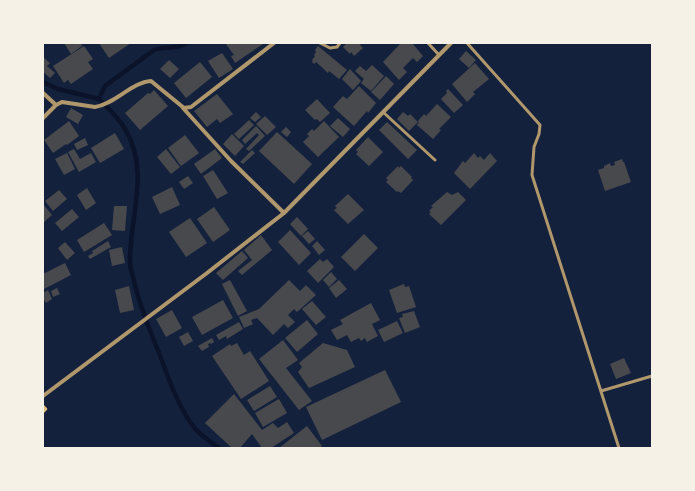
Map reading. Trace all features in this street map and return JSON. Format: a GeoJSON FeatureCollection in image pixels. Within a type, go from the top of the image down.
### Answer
{"type":"FeatureCollection","features":[{"type":"Feature","properties":{"kind":"street"},"geometry":{"type":"LineString","coordinates":[[180,105],[184,108],[191,107],[274,43]]}},
{"type":"Feature","properties":{"kind":"street"},"geometry":{"type":"LineString","coordinates":[[43,396],[284,213],[451,43]]}},
{"type":"Feature","properties":{"kind":"street"},"geometry":{"type":"LineString","coordinates":[[43,118],[56,105],[62,102],[95,107],[100,106],[122,96],[144,81],[151,81],[180,105],[231,161],[284,213]]}},
{"type":"Feature","properties":{"kind":"street"},"geometry":{"type":"LineString","coordinates":[[43,93],[56,105]]}},
{"type":"Feature","properties":{"kind":"lane"},"geometry":{"type":"LineString","coordinates":[[320,43],[330,48],[337,47],[340,43]]}},
{"type":"Feature","properties":{"kind":"lane"},"geometry":{"type":"LineString","coordinates":[[428,43],[439,55]]}},
{"type":"Feature","properties":{"kind":"lane"},"geometry":{"type":"LineString","coordinates":[[467,43],[540,125],[539,134],[534,147],[532,175],[619,448]]}},
{"type":"Feature","properties":{"kind":"lane"},"geometry":{"type":"LineString","coordinates":[[383,112],[435,160]]}},
{"type":"Feature","properties":{"kind":"lane"},"geometry":{"type":"LineString","coordinates":[[602,391],[652,376]]}},
{"type":"Feature","properties":{"kind":"path"},"geometry":{"type":"LineString","coordinates":[[43,406],[44,405],[46,408],[43,412]]}},
{"type":"Feature","properties":{"kind":"building"},"geometry":{"type":"Polygon","coordinates":[[[64,43],[81,43],[82,46],[71,54],[64,43]]]}},
{"type":"Feature","properties":{"kind":"building"},"geometry":{"type":"Polygon","coordinates":[[[99,43],[131,43],[109,58],[99,43]]]}},
{"type":"Feature","properties":{"kind":"building"},"geometry":{"type":"Polygon","coordinates":[[[347,43],[361,43],[360,45],[363,48],[354,56],[343,47],[347,43]]]}},
{"type":"Feature","properties":{"kind":"building"},"geometry":{"type":"Polygon","coordinates":[[[401,43],[412,43],[423,56],[417,62],[413,58],[403,68],[407,72],[399,80],[383,62],[401,43]]]}},
{"type":"Feature","properties":{"kind":"building"},"geometry":{"type":"Polygon","coordinates":[[[226,44],[263,44],[235,63],[231,56],[234,55],[226,44]]]}},
{"type":"Feature","properties":{"kind":"building"},"geometry":{"type":"Polygon","coordinates":[[[84,46],[93,59],[88,62],[93,69],[71,84],[68,80],[64,83],[53,66],[84,46]]]}},
{"type":"Feature","properties":{"kind":"building"},"geometry":{"type":"Polygon","coordinates":[[[318,46],[347,70],[339,79],[329,71],[328,73],[316,62],[314,64],[312,62],[316,52],[315,50],[318,46]]]}},
{"type":"Feature","properties":{"kind":"building"},"geometry":{"type":"Polygon","coordinates":[[[466,51],[476,60],[469,68],[459,59],[466,51]]]}},
{"type":"Feature","properties":{"kind":"building"},"geometry":{"type":"Polygon","coordinates":[[[222,53],[233,69],[219,78],[208,61],[222,53]]]}},
{"type":"Feature","properties":{"kind":"building"},"geometry":{"type":"Polygon","coordinates":[[[43,57],[50,63],[47,66],[55,73],[50,78],[43,72],[43,57]]]}},
{"type":"Feature","properties":{"kind":"building"},"geometry":{"type":"Polygon","coordinates":[[[169,60],[179,69],[170,78],[160,69],[169,60]]]}},
{"type":"Feature","properties":{"kind":"building"},"geometry":{"type":"Polygon","coordinates":[[[200,62],[212,77],[186,98],[174,83],[200,62]]]}},
{"type":"Feature","properties":{"kind":"building"},"geometry":{"type":"Polygon","coordinates":[[[475,63],[489,79],[473,92],[475,94],[467,102],[452,84],[475,63]]]}},
{"type":"Feature","properties":{"kind":"building"},"geometry":{"type":"Polygon","coordinates":[[[372,65],[384,76],[371,91],[361,83],[364,79],[355,71],[360,66],[366,71],[372,65]]]}},
{"type":"Feature","properties":{"kind":"building"},"geometry":{"type":"Polygon","coordinates":[[[350,69],[361,81],[353,90],[342,79],[350,69]]]}},
{"type":"Feature","properties":{"kind":"building"},"geometry":{"type":"Polygon","coordinates":[[[386,76],[394,84],[380,100],[371,92],[386,76]]]}},
{"type":"Feature","properties":{"kind":"building"},"geometry":{"type":"Polygon","coordinates":[[[359,86],[376,103],[354,126],[333,107],[343,96],[347,99],[359,86]]]}},
{"type":"Feature","properties":{"kind":"building"},"geometry":{"type":"Polygon","coordinates":[[[448,89],[463,105],[454,113],[441,99],[447,93],[446,91],[448,89]]]}},
{"type":"Feature","properties":{"kind":"building"},"geometry":{"type":"Polygon","coordinates":[[[154,90],[168,106],[140,130],[125,113],[148,93],[150,94],[154,90]]]}},
{"type":"Feature","properties":{"kind":"building"},"geometry":{"type":"Polygon","coordinates":[[[217,94],[233,114],[220,123],[217,119],[207,127],[194,111],[217,94]]]}},
{"type":"Feature","properties":{"kind":"building"},"geometry":{"type":"Polygon","coordinates":[[[317,99],[330,113],[320,122],[317,119],[315,120],[305,110],[317,99]]]}},
{"type":"Feature","properties":{"kind":"building"},"geometry":{"type":"Polygon","coordinates":[[[437,104],[451,117],[439,129],[441,130],[433,139],[417,125],[419,122],[418,121],[424,114],[426,116],[437,104]]]}},
{"type":"Feature","properties":{"kind":"building"},"geometry":{"type":"Polygon","coordinates":[[[71,108],[83,115],[78,124],[66,117],[71,108]]]}},
{"type":"Feature","properties":{"kind":"building"},"geometry":{"type":"Polygon","coordinates":[[[256,112],[261,117],[255,122],[250,118],[256,112]]]}},
{"type":"Feature","properties":{"kind":"building"},"geometry":{"type":"Polygon","coordinates":[[[403,112],[408,116],[410,114],[418,122],[409,131],[397,119],[403,112]]]}},
{"type":"Feature","properties":{"kind":"building"},"geometry":{"type":"Polygon","coordinates":[[[265,116],[276,127],[267,135],[256,124],[265,116]]]}},
{"type":"Feature","properties":{"kind":"building"},"geometry":{"type":"Polygon","coordinates":[[[338,118],[350,129],[343,137],[330,126],[338,118]]]}},
{"type":"Feature","properties":{"kind":"building"},"geometry":{"type":"Polygon","coordinates":[[[249,120],[254,125],[239,139],[234,134],[249,120]]]}},
{"type":"Feature","properties":{"kind":"building"},"geometry":{"type":"Polygon","coordinates":[[[69,121],[79,136],[53,153],[44,140],[69,121]]]}},
{"type":"Feature","properties":{"kind":"building"},"geometry":{"type":"Polygon","coordinates":[[[324,121],[339,137],[318,157],[303,142],[309,136],[307,134],[312,129],[314,131],[324,121]]]}},
{"type":"Feature","properties":{"kind":"building"},"geometry":{"type":"Polygon","coordinates":[[[387,122],[417,150],[408,159],[379,130],[387,122]]]}},
{"type":"Feature","properties":{"kind":"building"},"geometry":{"type":"Polygon","coordinates":[[[256,126],[265,136],[249,151],[246,149],[259,135],[257,133],[245,144],[242,140],[256,126]]]}},
{"type":"Feature","properties":{"kind":"building"},"geometry":{"type":"Polygon","coordinates":[[[286,127],[291,132],[287,137],[281,132],[286,127]]]}},
{"type":"Feature","properties":{"kind":"building"},"geometry":{"type":"Polygon","coordinates":[[[277,132],[312,164],[294,184],[259,151],[277,132]]]}},
{"type":"Feature","properties":{"kind":"building"},"geometry":{"type":"Polygon","coordinates":[[[115,133],[124,149],[100,163],[91,148],[115,133]]]}},
{"type":"Feature","properties":{"kind":"building"},"geometry":{"type":"Polygon","coordinates":[[[232,134],[244,146],[235,156],[223,144],[232,134]]]}},
{"type":"Feature","properties":{"kind":"building"},"geometry":{"type":"Polygon","coordinates":[[[185,135],[199,153],[181,166],[168,148],[185,135]]]}},
{"type":"Feature","properties":{"kind":"building"},"geometry":{"type":"Polygon","coordinates":[[[368,137],[383,152],[369,166],[356,154],[358,152],[356,150],[368,137]]]}},
{"type":"Feature","properties":{"kind":"building"},"geometry":{"type":"Polygon","coordinates":[[[85,138],[88,145],[77,150],[74,144],[85,138]]]}},
{"type":"Feature","properties":{"kind":"building"},"geometry":{"type":"Polygon","coordinates":[[[74,149],[80,159],[91,153],[96,162],[79,172],[68,152],[74,149]]]}},
{"type":"Feature","properties":{"kind":"building"},"geometry":{"type":"Polygon","coordinates":[[[166,149],[180,167],[171,174],[157,157],[166,149]]]}},
{"type":"Feature","properties":{"kind":"building"},"geometry":{"type":"Polygon","coordinates":[[[215,149],[222,158],[201,174],[194,164],[215,149]]]}},
{"type":"Feature","properties":{"kind":"building"},"geometry":{"type":"Polygon","coordinates":[[[252,150],[255,153],[243,164],[240,162],[252,150]]]}},
{"type":"Feature","properties":{"kind":"building"},"geometry":{"type":"Polygon","coordinates":[[[67,153],[75,169],[64,175],[55,159],[67,153]]]}},
{"type":"Feature","properties":{"kind":"building"},"geometry":{"type":"Polygon","coordinates":[[[474,153],[478,158],[480,156],[484,160],[490,153],[497,161],[470,189],[454,173],[463,161],[465,163],[474,153]]]}},
{"type":"Feature","properties":{"kind":"building"},"geometry":{"type":"Polygon","coordinates":[[[622,159],[631,182],[605,191],[598,170],[604,168],[604,166],[610,163],[611,166],[615,165],[614,162],[622,159]]]}},
{"type":"Feature","properties":{"kind":"building"},"geometry":{"type":"Polygon","coordinates":[[[398,166],[399,168],[401,166],[413,180],[401,193],[398,191],[397,192],[386,182],[388,180],[386,178],[398,166]]]}},
{"type":"Feature","properties":{"kind":"building"},"geometry":{"type":"Polygon","coordinates":[[[213,170],[228,193],[217,199],[203,176],[213,170]]]}},
{"type":"Feature","properties":{"kind":"building"},"geometry":{"type":"Polygon","coordinates":[[[188,176],[193,183],[184,189],[179,182],[188,176]]]}},
{"type":"Feature","properties":{"kind":"building"},"geometry":{"type":"Polygon","coordinates":[[[172,187],[180,205],[160,214],[152,197],[172,187]]]}},
{"type":"Feature","properties":{"kind":"building"},"geometry":{"type":"Polygon","coordinates":[[[87,188],[96,203],[86,210],[77,195],[87,188]]]}},
{"type":"Feature","properties":{"kind":"building"},"geometry":{"type":"Polygon","coordinates":[[[59,190],[67,199],[53,211],[45,201],[59,190]]]}},
{"type":"Feature","properties":{"kind":"building"},"geometry":{"type":"Polygon","coordinates":[[[447,192],[452,195],[458,192],[466,200],[441,225],[429,214],[431,212],[429,211],[433,207],[431,206],[447,192]]]}},
{"type":"Feature","properties":{"kind":"building"},"geometry":{"type":"Polygon","coordinates":[[[348,194],[364,210],[348,224],[334,210],[337,208],[335,206],[348,194]]]}},
{"type":"Feature","properties":{"kind":"building"},"geometry":{"type":"Polygon","coordinates":[[[43,204],[52,215],[43,223],[43,204]]]}},
{"type":"Feature","properties":{"kind":"building"},"geometry":{"type":"Polygon","coordinates":[[[114,206],[127,206],[125,231],[112,230],[114,206]]]}},
{"type":"Feature","properties":{"kind":"building"},"geometry":{"type":"Polygon","coordinates":[[[214,207],[230,230],[213,242],[197,219],[214,207]]]}},
{"type":"Feature","properties":{"kind":"building"},"geometry":{"type":"Polygon","coordinates":[[[72,209],[79,217],[62,231],[55,223],[72,209]]]}},
{"type":"Feature","properties":{"kind":"building"},"geometry":{"type":"Polygon","coordinates":[[[297,217],[308,229],[301,236],[290,224],[297,217]]]}},
{"type":"Feature","properties":{"kind":"building"},"geometry":{"type":"Polygon","coordinates":[[[190,218],[207,243],[186,257],[169,232],[190,218]]]}},
{"type":"Feature","properties":{"kind":"building"},"geometry":{"type":"Polygon","coordinates":[[[104,223],[112,235],[84,252],[77,240],[104,223]]]}},
{"type":"Feature","properties":{"kind":"building"},"geometry":{"type":"Polygon","coordinates":[[[290,230],[311,253],[299,265],[278,242],[290,230]]]}},
{"type":"Feature","properties":{"kind":"building"},"geometry":{"type":"Polygon","coordinates":[[[308,231],[315,239],[309,244],[302,236],[308,231]]]}},
{"type":"Feature","properties":{"kind":"building"},"geometry":{"type":"Polygon","coordinates":[[[364,234],[378,248],[355,271],[341,257],[364,234]]]}},
{"type":"Feature","properties":{"kind":"building"},"geometry":{"type":"Polygon","coordinates":[[[261,235],[272,250],[242,275],[238,271],[252,260],[244,250],[261,235]]]}},
{"type":"Feature","properties":{"kind":"building"},"geometry":{"type":"Polygon","coordinates":[[[108,241],[111,247],[90,259],[88,256],[93,253],[92,251],[108,241]]]}},
{"type":"Feature","properties":{"kind":"building"},"geometry":{"type":"Polygon","coordinates":[[[317,241],[325,250],[319,255],[312,246],[317,241]]]}},
{"type":"Feature","properties":{"kind":"building"},"geometry":{"type":"Polygon","coordinates":[[[65,242],[75,253],[67,260],[58,248],[65,242]]]}},
{"type":"Feature","properties":{"kind":"building"},"geometry":{"type":"Polygon","coordinates":[[[122,247],[125,263],[112,266],[109,250],[122,247]]]}},
{"type":"Feature","properties":{"kind":"building"},"geometry":{"type":"Polygon","coordinates":[[[242,251],[248,258],[223,280],[216,273],[242,251]]]}},
{"type":"Feature","properties":{"kind":"building"},"geometry":{"type":"Polygon","coordinates":[[[320,259],[323,262],[327,259],[334,267],[318,283],[307,271],[320,259]]]}},
{"type":"Feature","properties":{"kind":"building"},"geometry":{"type":"Polygon","coordinates":[[[65,263],[71,275],[44,289],[43,274],[65,263]]]}},
{"type":"Feature","properties":{"kind":"building"},"geometry":{"type":"Polygon","coordinates":[[[331,272],[337,279],[329,287],[323,280],[331,272]]]}},
{"type":"Feature","properties":{"kind":"building"},"geometry":{"type":"Polygon","coordinates":[[[230,280],[247,311],[238,316],[222,284],[230,280]]]}},
{"type":"Feature","properties":{"kind":"building"},"geometry":{"type":"Polygon","coordinates":[[[289,280],[300,291],[306,285],[316,295],[297,312],[294,309],[288,315],[295,322],[288,328],[284,324],[273,335],[257,318],[251,320],[253,324],[244,328],[239,317],[259,309],[289,280]]]}},
{"type":"Feature","properties":{"kind":"building"},"geometry":{"type":"Polygon","coordinates":[[[339,280],[347,289],[336,298],[329,288],[339,280]]]}},
{"type":"Feature","properties":{"kind":"building"},"geometry":{"type":"Polygon","coordinates":[[[404,284],[405,287],[409,286],[416,307],[397,313],[389,290],[404,284]]]}},
{"type":"Feature","properties":{"kind":"building"},"geometry":{"type":"Polygon","coordinates":[[[129,286],[134,310],[120,313],[115,290],[129,286]]]}},
{"type":"Feature","properties":{"kind":"building"},"geometry":{"type":"Polygon","coordinates":[[[57,288],[60,294],[53,297],[51,291],[57,288]]]}},
{"type":"Feature","properties":{"kind":"building"},"geometry":{"type":"Polygon","coordinates":[[[48,290],[52,299],[46,303],[43,298],[43,293],[48,290]]]}},
{"type":"Feature","properties":{"kind":"building"},"geometry":{"type":"Polygon","coordinates":[[[223,300],[233,318],[202,335],[192,317],[223,300]]]}},
{"type":"Feature","properties":{"kind":"building"},"geometry":{"type":"Polygon","coordinates":[[[312,301],[326,317],[316,325],[302,309],[312,301]]]}},
{"type":"Feature","properties":{"kind":"building"},"geometry":{"type":"Polygon","coordinates":[[[371,303],[380,320],[372,324],[378,336],[367,342],[365,338],[361,341],[359,338],[351,342],[347,335],[337,340],[331,330],[343,324],[340,320],[371,303]]]}},
{"type":"Feature","properties":{"kind":"building"},"geometry":{"type":"Polygon","coordinates":[[[172,310],[182,328],[166,337],[156,319],[172,310]]]}},
{"type":"Feature","properties":{"kind":"building"},"geometry":{"type":"Polygon","coordinates":[[[414,311],[420,327],[405,333],[399,318],[403,317],[402,314],[414,311]]]}},
{"type":"Feature","properties":{"kind":"building"},"geometry":{"type":"Polygon","coordinates":[[[307,320],[318,334],[297,352],[285,338],[307,320]]]}},
{"type":"Feature","properties":{"kind":"building"},"geometry":{"type":"Polygon","coordinates":[[[397,321],[403,333],[384,342],[378,330],[397,321]]]}},
{"type":"Feature","properties":{"kind":"building"},"geometry":{"type":"Polygon","coordinates":[[[239,322],[243,329],[227,339],[226,336],[219,340],[216,335],[239,322]]]}},
{"type":"Feature","properties":{"kind":"building"},"geometry":{"type":"Polygon","coordinates":[[[188,332],[193,341],[184,346],[179,337],[188,332]]]}},
{"type":"Feature","properties":{"kind":"building"},"geometry":{"type":"Polygon","coordinates":[[[212,338],[214,342],[208,344],[209,347],[202,351],[198,346],[212,338]]]}},
{"type":"Feature","properties":{"kind":"building"},"geometry":{"type":"Polygon","coordinates":[[[283,340],[298,360],[286,368],[312,401],[299,410],[259,359],[283,340]]]}},
{"type":"Feature","properties":{"kind":"building"},"geometry":{"type":"Polygon","coordinates":[[[237,343],[244,355],[250,351],[269,381],[241,399],[212,356],[230,344],[231,346],[237,343]]]}},
{"type":"Feature","properties":{"kind":"building"},"geometry":{"type":"Polygon","coordinates":[[[323,343],[347,350],[355,367],[309,388],[298,372],[302,367],[299,363],[323,343]]]}},
{"type":"Feature","properties":{"kind":"building"},"geometry":{"type":"Polygon","coordinates":[[[624,358],[631,373],[616,379],[610,364],[624,358]]]}},
{"type":"Feature","properties":{"kind":"building"},"geometry":{"type":"Polygon","coordinates":[[[385,370],[401,402],[322,440],[306,407],[385,370]]]}},
{"type":"Feature","properties":{"kind":"building"},"geometry":{"type":"Polygon","coordinates":[[[270,386],[277,397],[254,411],[247,400],[270,386]]]}},
{"type":"Feature","properties":{"kind":"building"},"geometry":{"type":"Polygon","coordinates":[[[234,394],[262,430],[273,423],[278,428],[287,422],[294,433],[271,448],[262,448],[252,434],[240,448],[232,448],[205,423],[234,394]]]}},
{"type":"Feature","properties":{"kind":"building"},"geometry":{"type":"Polygon","coordinates":[[[279,399],[287,413],[263,427],[255,413],[279,399]]]}},
{"type":"Feature","properties":{"kind":"building"},"geometry":{"type":"Polygon","coordinates":[[[307,426],[322,446],[319,448],[279,448],[307,426]]]}},
{"type":"Feature","properties":{"kind":"waterway"},"geometry":{"type":"LineString","coordinates":[[187,43],[175,47],[154,50],[105,86],[99,99],[123,125],[133,145],[137,162],[137,195],[130,263],[136,291],[177,399],[196,430],[219,448]]}},
{"type":"Feature","properties":{"kind":"waterway"},"geometry":{"type":"LineString","coordinates":[[43,82],[58,89],[99,99]]}}]}
